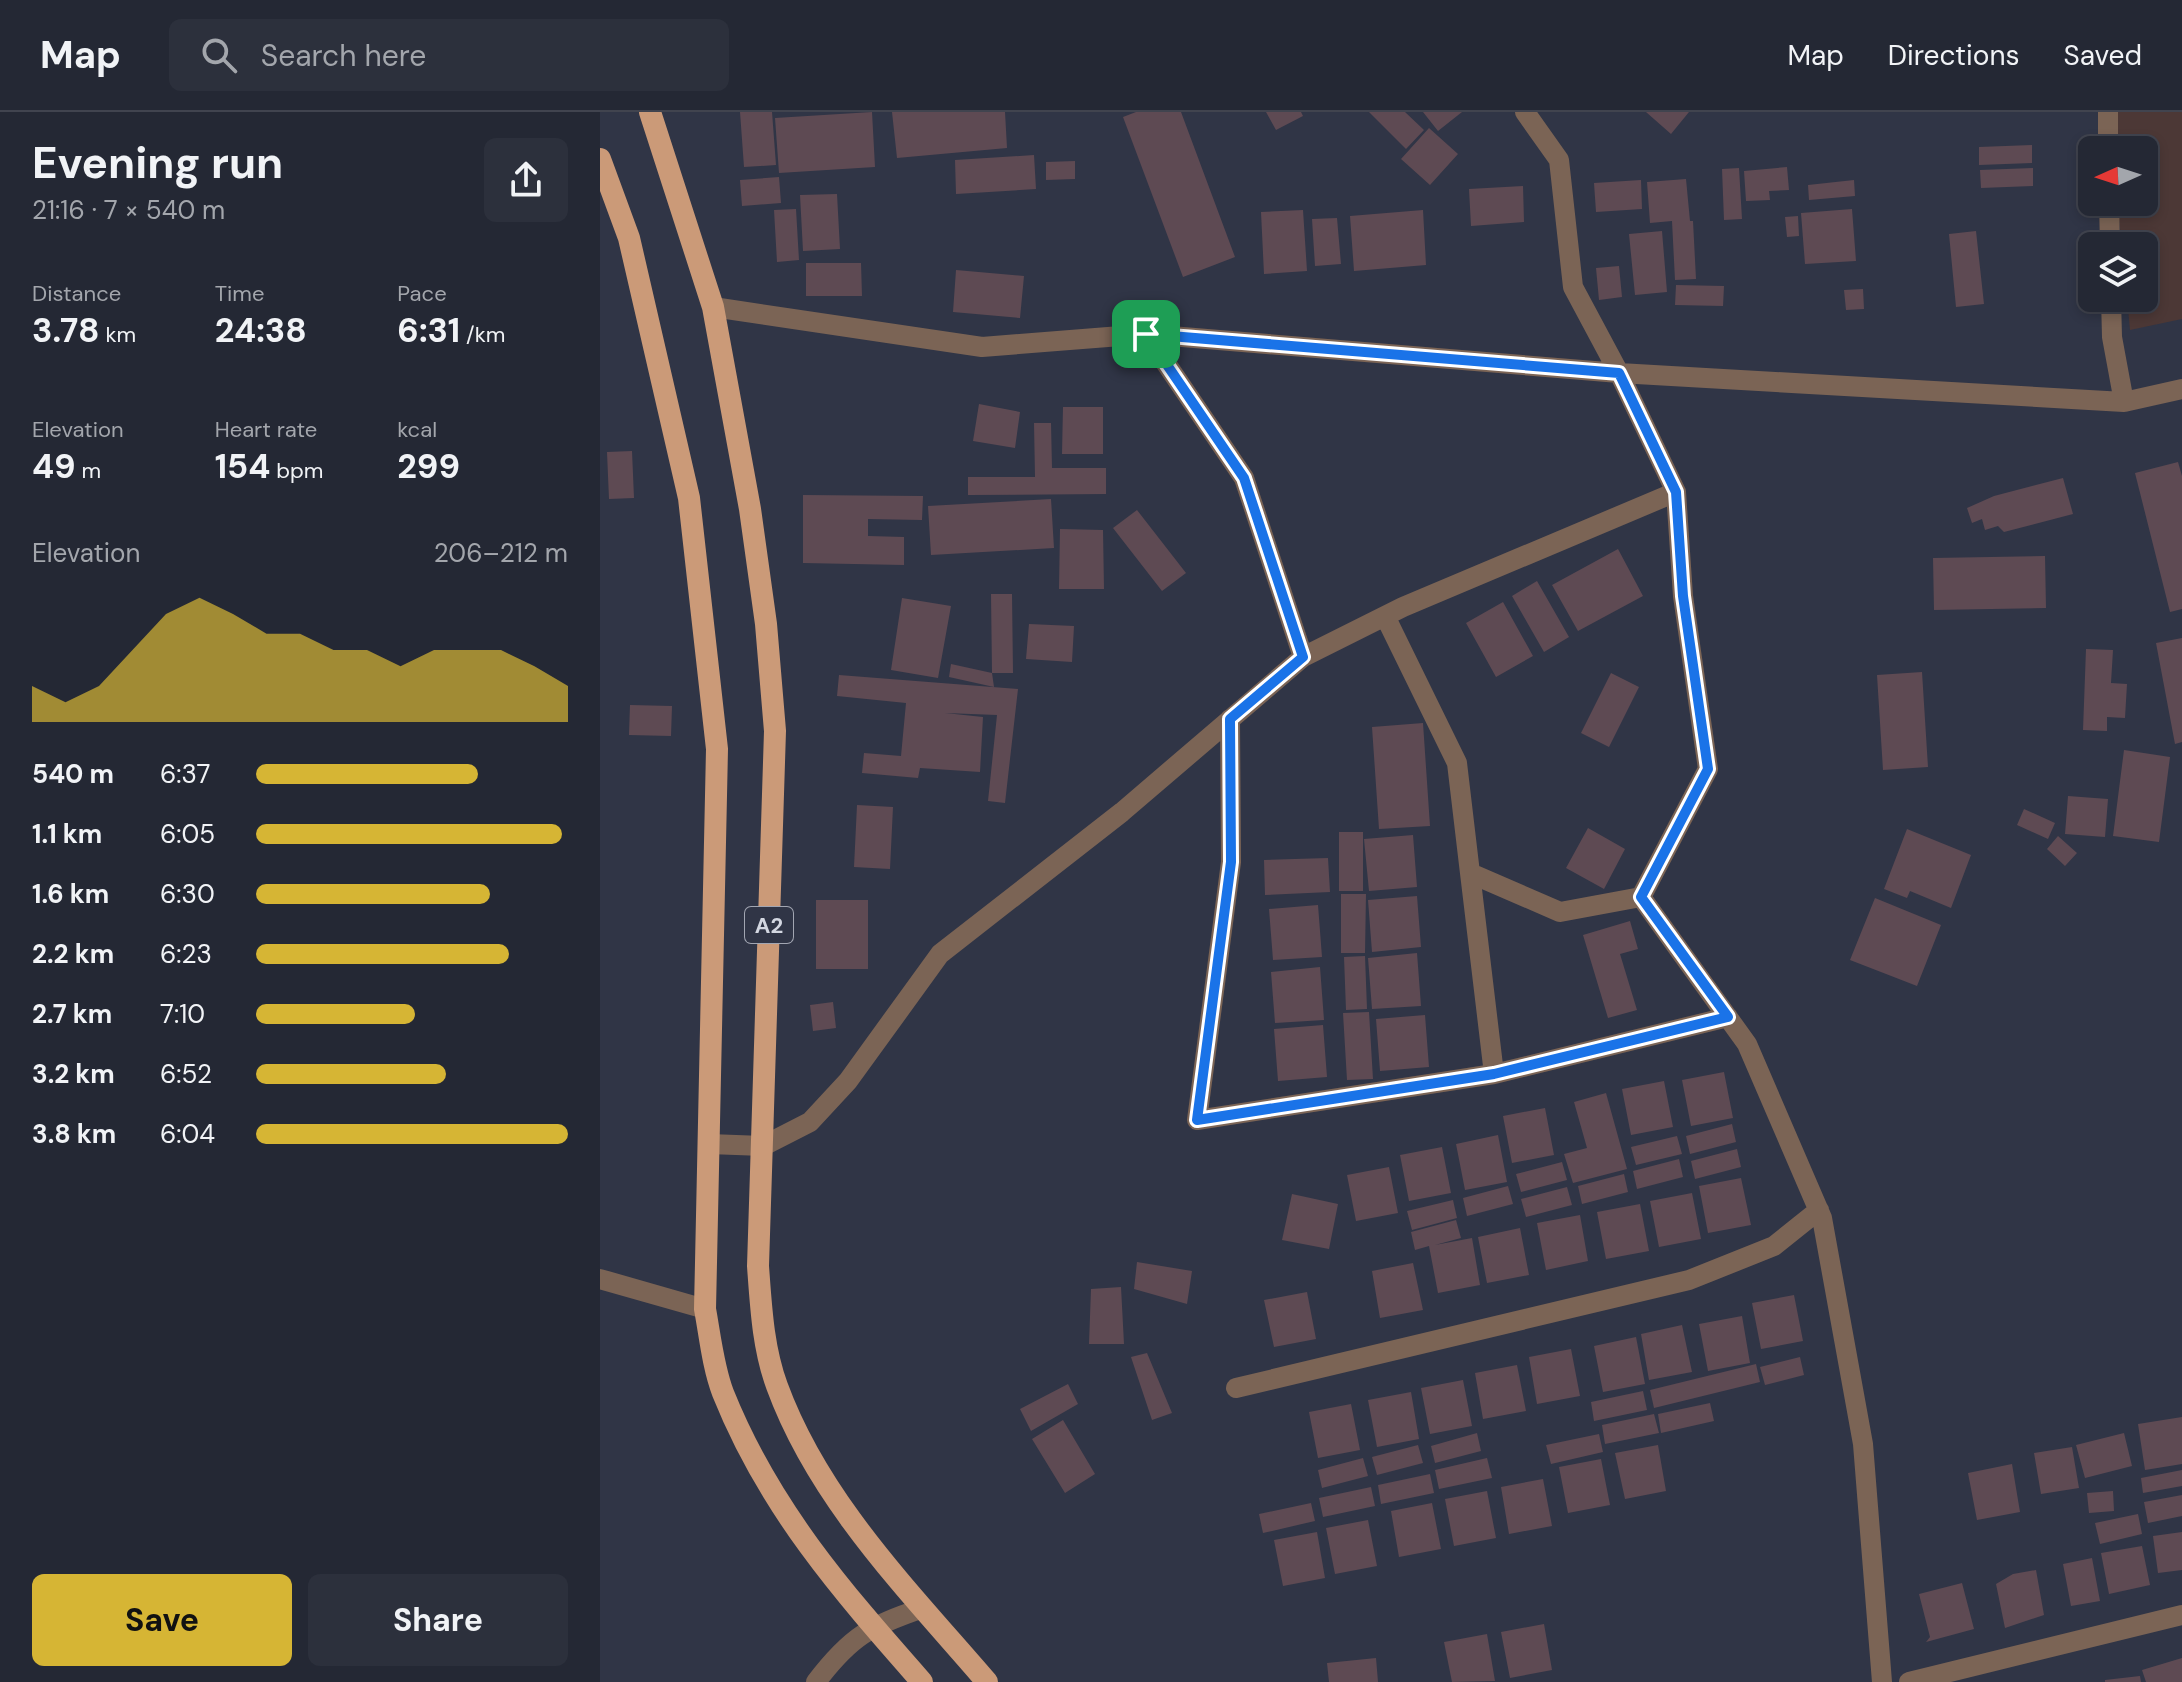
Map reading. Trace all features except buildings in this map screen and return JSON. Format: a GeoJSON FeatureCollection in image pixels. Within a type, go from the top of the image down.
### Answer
{"type":"FeatureCollection","features":[{"type":"Feature","properties":{"kind":"highway","name":"A2"},"geometry":{"type":"LineString","coordinates":[[650,112],[713,307],[750,509],[766,624],[775,731],[758,1266],[763,1331],[776,1384],[798,1436],[827,1484],[868,1544],[987,1682]]}},
{"type":"Feature","properties":{"kind":"highway","name":"A2"},"geometry":{"type":"LineString","coordinates":[[600,159],[629,238],[689,498],[717,749],[705,1309],[722,1390],[754,1459],[792,1526],[922,1682]]}},
{"type":"Feature","properties":{"kind":"street"},"geometry":{"type":"LineString","coordinates":[[1525,112],[1559,160],[1573,287],[1619,373],[1676,492],[1683,596],[1708,769],[1641,897]]}},
{"type":"Feature","properties":{"kind":"street"},"geometry":{"type":"LineString","coordinates":[[2108,112],[2108,136]]}},
{"type":"Feature","properties":{"kind":"street"},"geometry":{"type":"LineString","coordinates":[[713,307],[982,347],[1146,334],[1619,373],[2124,402],[2182,389]]}},
{"type":"Feature","properties":{"kind":"street"},"geometry":{"type":"LineString","coordinates":[[2111,312],[2112,337],[2124,402]]}},
{"type":"Feature","properties":{"kind":"street"},"geometry":{"type":"LineString","coordinates":[[1146,334],[1244,478],[1303,657]]}},
{"type":"Feature","properties":{"kind":"street"},"geometry":{"type":"LineString","coordinates":[[709,1144],[763,1146],[810,1122],[848,1081],[940,954],[1122,812],[1303,657],[1385,616],[1676,492]]}},
{"type":"Feature","properties":{"kind":"street"},"geometry":{"type":"LineString","coordinates":[[1385,616],[1457,763],[1494,1074]]}},
{"type":"Feature","properties":{"kind":"street"},"geometry":{"type":"LineString","coordinates":[[1230,719],[1231,862],[1197,1120],[1494,1074],[1728,1017]]}},
{"type":"Feature","properties":{"kind":"street"},"geometry":{"type":"LineString","coordinates":[[1470,873],[1560,912],[1641,897]]}},
{"type":"Feature","properties":{"kind":"street"},"geometry":{"type":"LineString","coordinates":[[1641,897],[1747,1044],[1819,1210],[1863,1444],[1882,1682]]}},
{"type":"Feature","properties":{"kind":"street"},"geometry":{"type":"LineString","coordinates":[[1236,1388],[1689,1280],[1774,1246],[1819,1210]]}},
{"type":"Feature","properties":{"kind":"street"},"geometry":{"type":"LineString","coordinates":[[600,1279],[705,1309]]}},
{"type":"Feature","properties":{"kind":"street"},"geometry":{"type":"LineString","coordinates":[[816,1682],[833,1659],[872,1625],[923,1608]]}},
{"type":"Feature","properties":{"kind":"street"},"geometry":{"type":"LineString","coordinates":[[1909,1682],[2182,1615]]}},
{"type":"Feature","properties":{"kind":"shaded area"},"geometry":{"type":"Polygon","coordinates":[[[2109,112],[2182,112],[2182,319],[2130,330],[2128,312],[2158,312],[2158,232],[2120,232],[2119,216],[2158,216],[2158,136],[2111,136],[2109,112]]]}},
{"type":"Feature","properties":{"kind":"route"},"geometry":{"type":"LineString","coordinates":[[1146,334],[1619,373],[1676,492],[1683,596],[1708,769],[1641,897],[1728,1017],[1494,1074],[1197,1120],[1231,862],[1230,719],[1303,657],[1244,478],[1146,334]]}}]}
